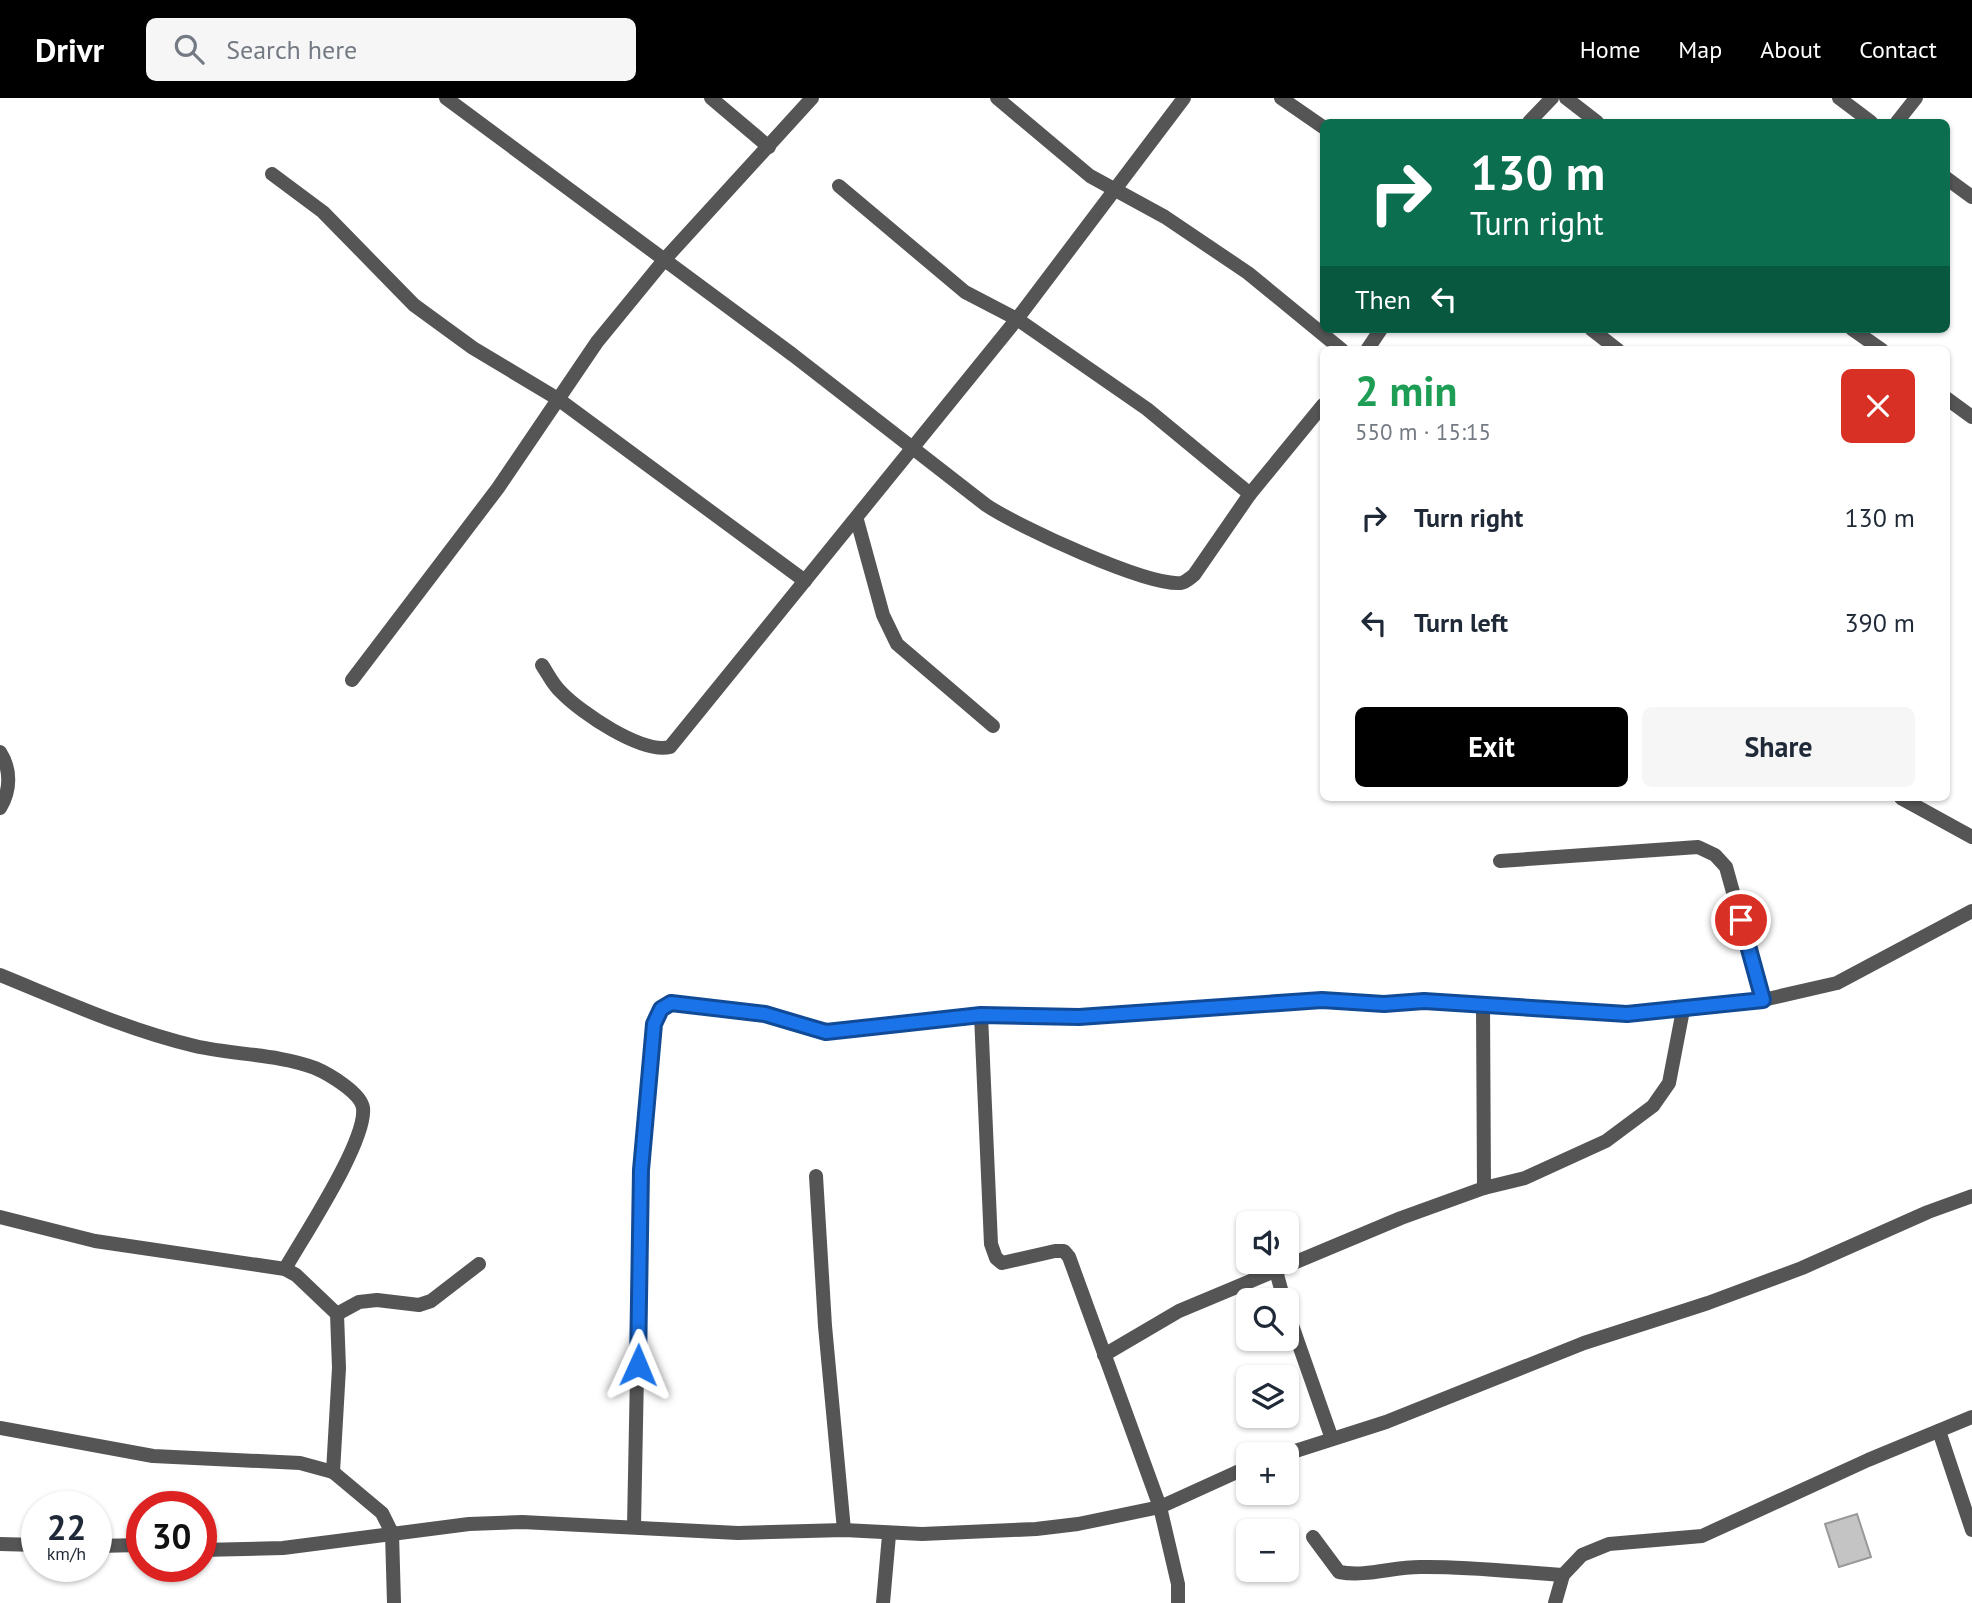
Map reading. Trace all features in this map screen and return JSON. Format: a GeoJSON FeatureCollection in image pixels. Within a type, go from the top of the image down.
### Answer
{"type":"FeatureCollection","features":[{"type":"Feature","properties":{"kind":"street"},"geometry":{"type":"LineString","coordinates":[[446,98],[665,259],[1011,522],[1077,551],[1167,582],[1184,583],[1194,575],[1250,494],[1320,409]]}},
{"type":"Feature","properties":{"kind":"street"},"geometry":{"type":"LineString","coordinates":[[711,98],[769,146]]}},
{"type":"Feature","properties":{"kind":"street"},"geometry":{"type":"LineString","coordinates":[[352,680],[498,488],[597,342],[665,259],[812,98]]}},
{"type":"Feature","properties":{"kind":"street"},"geometry":{"type":"LineString","coordinates":[[997,98],[1090,176],[1165,217],[1248,273],[1320,332]]}},
{"type":"Feature","properties":{"kind":"street"},"geometry":{"type":"LineString","coordinates":[[542,665],[569,700],[638,744],[657,751],[670,747],[857,520],[911,447],[1017,319],[1184,98]]}},
{"type":"Feature","properties":{"kind":"street"},"geometry":{"type":"LineString","coordinates":[[1281,98],[1320,125]]}},
{"type":"Feature","properties":{"kind":"street"},"geometry":{"type":"LineString","coordinates":[[1532,119],[1552,98]]}},
{"type":"Feature","properties":{"kind":"street"},"geometry":{"type":"LineString","coordinates":[[1566,98],[1593,119]]}},
{"type":"Feature","properties":{"kind":"street"},"geometry":{"type":"LineString","coordinates":[[1839,98],[1867,119]]}},
{"type":"Feature","properties":{"kind":"street"},"geometry":{"type":"LineString","coordinates":[[1898,119],[1916,98]]}},
{"type":"Feature","properties":{"kind":"street"},"geometry":{"type":"LineString","coordinates":[[272,174],[323,212],[414,305],[473,348],[558,399],[805,581]]}},
{"type":"Feature","properties":{"kind":"street"},"geometry":{"type":"LineString","coordinates":[[1950,181],[1972,197]]}},
{"type":"Feature","properties":{"kind":"street"},"geometry":{"type":"LineString","coordinates":[[839,187],[965,292],[1017,319],[1147,409],[1250,494]]}},
{"type":"Feature","properties":{"kind":"street"},"geometry":{"type":"LineString","coordinates":[[1321,333],[1337,346]]}},
{"type":"Feature","properties":{"kind":"street"},"geometry":{"type":"LineString","coordinates":[[1596,333],[1613,346]]}},
{"type":"Feature","properties":{"kind":"street"},"geometry":{"type":"LineString","coordinates":[[1858,333],[1876,346]]}},
{"type":"Feature","properties":{"kind":"street"},"geometry":{"type":"LineString","coordinates":[[1950,401],[1972,417]]}},
{"type":"Feature","properties":{"kind":"street"},"geometry":{"type":"LineString","coordinates":[[857,520],[883,615],[897,644],[993,726]]}},
{"type":"Feature","properties":{"kind":"street"},"geometry":{"type":"LineString","coordinates":[[0,752],[8,764],[8,796],[0,808]]}},
{"type":"Feature","properties":{"kind":"street"},"geometry":{"type":"LineString","coordinates":[[1906,801],[1972,837]]}},
{"type":"Feature","properties":{"kind":"street"},"geometry":{"type":"LineString","coordinates":[[1500,861],[1698,847],[1716,855],[1726,867],[1763,1000]]}},
{"type":"Feature","properties":{"kind":"street"},"geometry":{"type":"LineString","coordinates":[[634,1526],[641,1170],[654,1024],[661,1009],[671,1003],[765,1014],[826,1032],[981,1015],[1079,1017],[1322,1000],[1627,1014],[1763,1000],[1837,983],[1972,911]]}},
{"type":"Feature","properties":{"kind":"street"},"geometry":{"type":"LineString","coordinates":[[0,975],[90,1013],[192,1045],[306,1065],[319,1070],[358,1097],[363,1105],[363,1124],[351,1152],[285,1269]]}},
{"type":"Feature","properties":{"kind":"street"},"geometry":{"type":"LineString","coordinates":[[1483,1006],[1484,1188]]}},
{"type":"Feature","properties":{"kind":"street"},"geometry":{"type":"LineString","coordinates":[[1299,1261],[1401,1218],[1484,1188],[1525,1178],[1606,1141],[1653,1106],[1669,1083],[1683,1010]]}},
{"type":"Feature","properties":{"kind":"street"},"geometry":{"type":"LineString","coordinates":[[981,1015],[991,1244],[996,1258],[1002,1263],[1064,1251],[1160,1507],[1178,1584],[1178,1603]]}},
{"type":"Feature","properties":{"kind":"street"},"geometry":{"type":"LineString","coordinates":[[816,1176],[825,1326],[844,1530]]}},
{"type":"Feature","properties":{"kind":"street"},"geometry":{"type":"LineString","coordinates":[[1299,1450],[1452,1397],[1584,1343],[1708,1303],[1802,1268],[1928,1212],[1972,1196]]}},
{"type":"Feature","properties":{"kind":"street"},"geometry":{"type":"LineString","coordinates":[[0,1217],[95,1241],[285,1269],[296,1275],[337,1314],[339,1368],[333,1472]]}},
{"type":"Feature","properties":{"kind":"street"},"geometry":{"type":"LineString","coordinates":[[337,1314],[359,1302],[377,1300],[419,1305],[431,1300],[479,1265]]}},
{"type":"Feature","properties":{"kind":"street"},"geometry":{"type":"LineString","coordinates":[[1104,1355],[1179,1311],[1269,1274]]}},
{"type":"Feature","properties":{"kind":"street"},"geometry":{"type":"LineString","coordinates":[[1299,1345],[1332,1439]]}},
{"type":"Feature","properties":{"kind":"street"},"geometry":{"type":"LineString","coordinates":[[1555,1603],[1563,1575],[1582,1555],[1609,1544],[1702,1536],[1868,1460],[1972,1418]]}},
{"type":"Feature","properties":{"kind":"street"},"geometry":{"type":"LineString","coordinates":[[0,1428],[153,1456],[289,1462],[333,1472],[382,1513],[392,1534],[394,1603]]}},
{"type":"Feature","properties":{"kind":"street"},"geometry":{"type":"LineString","coordinates":[[1939,1431],[1972,1530]]}},
{"type":"Feature","properties":{"kind":"street"},"geometry":{"type":"LineString","coordinates":[[217,1550],[283,1548],[482,1523],[634,1526],[738,1533],[844,1530],[889,1535],[1046,1528],[1160,1507],[1236,1472]]}},
{"type":"Feature","properties":{"kind":"street"},"geometry":{"type":"LineString","coordinates":[[883,1603],[889,1535]]}},
{"type":"Feature","properties":{"kind":"street"},"geometry":{"type":"LineString","coordinates":[[1313,1536],[1339,1572],[1359,1575],[1415,1567],[1451,1567],[1563,1575]]}},
{"type":"Feature","properties":{"kind":"street"},"geometry":{"type":"LineString","coordinates":[[0,1544],[21,1545]]}},
{"type":"Feature","properties":{"kind":"building"},"geometry":{"type":"Polygon","coordinates":[[[1857,1514],[1871,1557],[1839,1567],[1825,1524],[1857,1514]]]}},
{"type":"Feature","properties":{"kind":"route"},"geometry":{"type":"LineString","coordinates":[[638,1365],[641,1170],[654,1024],[661,1009],[671,1003],[765,1014],[810,1030],[826,1032],[981,1015],[1079,1017],[1322,1000],[1384,1004],[1424,1001],[1627,1014],[1683,1010],[1763,1000],[1741,920]]}}]}
